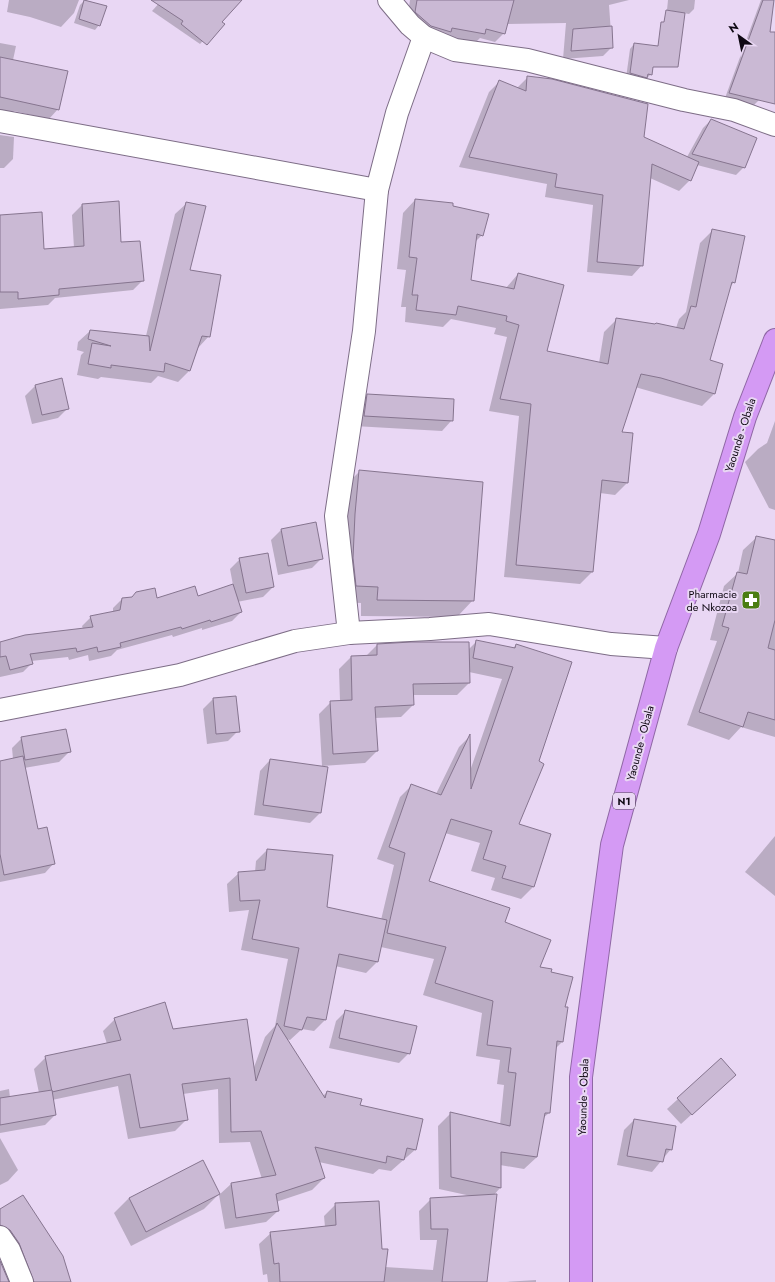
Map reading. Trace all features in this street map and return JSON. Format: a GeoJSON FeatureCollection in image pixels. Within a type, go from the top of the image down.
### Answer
{"type":"FeatureCollection","features":[{"type":"Feature","properties":{"kind":"highway","name":"Yaounde - Obala"},"geometry":{"type":"LineString","coordinates":[[581,1282],[581,1077],[612,845],[666,648],[708,534],[745,417],[775,340]]}},
{"type":"Feature","properties":{"kind":"street"},"geometry":{"type":"LineString","coordinates":[[389,0],[410,25],[424,37],[455,50],[527,60],[684,100],[734,110],[775,125]]}},
{"type":"Feature","properties":{"kind":"street"},"geometry":{"type":"LineString","coordinates":[[349,633],[336,516],[364,331],[377,190],[397,113],[424,37]]}},
{"type":"Feature","properties":{"kind":"street"},"geometry":{"type":"LineString","coordinates":[[0,121],[377,190]]}},
{"type":"Feature","properties":{"kind":"street"},"geometry":{"type":"LineString","coordinates":[[0,710],[180,675],[295,641],[349,633],[430,629],[489,624],[611,644],[666,648]]}},
{"type":"Feature","properties":{"kind":"street"},"geometry":{"type":"LineString","coordinates":[[0,1237],[9,1250],[22,1282]]}},
{"type":"Feature","properties":{"kind":"building"},"geometry":{"type":"Polygon","coordinates":[[[84,0],[107,6],[100,26],[79,19],[84,0]]]}},
{"type":"Feature","properties":{"kind":"building"},"geometry":{"type":"Polygon","coordinates":[[[151,0],[242,0],[222,22],[225,24],[207,45],[181,24],[183,21],[151,0]]]}},
{"type":"Feature","properties":{"kind":"building"},"geometry":{"type":"Polygon","coordinates":[[[417,0],[514,0],[505,34],[486,29],[485,34],[452,28],[451,32],[431,26],[415,12],[417,0]]]}},
{"type":"Feature","properties":{"kind":"building"},"geometry":{"type":"Polygon","coordinates":[[[763,0],[774,0],[770,32],[775,32],[775,104],[729,93],[763,0]]]}},
{"type":"Feature","properties":{"kind":"building"},"geometry":{"type":"Polygon","coordinates":[[[666,10],[685,13],[678,67],[653,67],[652,75],[648,74],[647,78],[630,73],[634,43],[658,46],[661,22],[664,22],[666,10]]]}},
{"type":"Feature","properties":{"kind":"building"},"geometry":{"type":"Polygon","coordinates":[[[612,26],[613,48],[571,51],[573,29],[612,26]]]}},
{"type":"Feature","properties":{"kind":"building"},"geometry":{"type":"Polygon","coordinates":[[[0,57],[68,71],[59,110],[0,97],[0,57]]]}},
{"type":"Feature","properties":{"kind":"building"},"geometry":{"type":"Polygon","coordinates":[[[527,76],[552,79],[648,104],[644,137],[699,162],[691,181],[652,164],[643,266],[597,262],[603,195],[555,187],[557,174],[469,157],[499,80],[526,91],[527,76]]]}},
{"type":"Feature","properties":{"kind":"building"},"geometry":{"type":"Polygon","coordinates":[[[711,119],[757,138],[745,168],[692,154],[711,119]]]}},
{"type":"Feature","properties":{"kind":"building"},"geometry":{"type":"Polygon","coordinates":[[[415,199],[453,203],[453,206],[489,214],[483,236],[477,234],[471,280],[514,289],[518,273],[564,285],[547,351],[608,364],[616,318],[656,323],[684,329],[691,306],[696,307],[712,229],[745,236],[735,283],[732,282],[710,360],[723,364],[715,394],[661,378],[641,374],[622,432],[633,433],[628,483],[602,480],[593,572],[516,565],[531,404],[500,399],[519,325],[506,321],[507,316],[458,306],[456,315],[416,310],[418,295],[412,295],[417,258],[409,257],[415,199]]]}},
{"type":"Feature","properties":{"kind":"building"},"geometry":{"type":"Polygon","coordinates":[[[119,201],[121,242],[140,241],[144,281],[59,289],[59,295],[18,299],[18,292],[0,292],[0,215],[42,212],[44,249],[84,246],[82,204],[119,201]]]}},
{"type":"Feature","properties":{"kind":"building"},"geometry":{"type":"Polygon","coordinates":[[[186,202],[206,206],[190,270],[221,275],[210,337],[202,336],[190,371],[165,363],[164,372],[111,365],[111,368],[88,364],[92,343],[111,346],[88,339],[90,330],[149,336],[150,351],[186,202]]]}},
{"type":"Feature","properties":{"kind":"building"},"geometry":{"type":"Polygon","coordinates":[[[62,378],[69,409],[42,415],[35,385],[62,378]]]}},
{"type":"Feature","properties":{"kind":"building"},"geometry":{"type":"Polygon","coordinates":[[[367,394],[454,399],[453,421],[364,416],[367,394]]]}},
{"type":"Feature","properties":{"kind":"building"},"geometry":{"type":"Polygon","coordinates":[[[359,470],[483,482],[474,601],[377,600],[378,587],[356,586],[353,558],[359,470]]]}},
{"type":"Feature","properties":{"kind":"building"},"geometry":{"type":"Polygon","coordinates":[[[316,522],[323,559],[288,566],[281,529],[316,522]]]}},
{"type":"Feature","properties":{"kind":"building"},"geometry":{"type":"Polygon","coordinates":[[[756,536],[775,540],[775,620],[768,648],[775,650],[775,720],[748,712],[743,727],[699,712],[729,628],[722,626],[737,572],[747,574],[756,536]]]}},
{"type":"Feature","properties":{"kind":"building"},"geometry":{"type":"Polygon","coordinates":[[[268,553],[274,587],[246,593],[239,558],[268,553]]]}},
{"type":"Feature","properties":{"kind":"building"},"geometry":{"type":"Polygon","coordinates":[[[233,584],[242,612],[211,622],[210,620],[182,629],[181,627],[120,643],[121,647],[98,652],[97,647],[77,652],[76,648],[30,654],[33,664],[10,670],[6,656],[0,657],[0,642],[25,635],[93,627],[90,616],[120,610],[122,598],[132,597],[136,592],[155,588],[157,598],[195,586],[198,596],[233,584]]]}},
{"type":"Feature","properties":{"kind":"building"},"geometry":{"type":"Polygon","coordinates":[[[476,640],[515,648],[516,644],[572,662],[539,761],[544,764],[519,824],[551,834],[534,887],[502,878],[506,866],[483,859],[492,831],[451,819],[429,881],[510,908],[505,922],[551,940],[540,967],[552,969],[551,972],[573,977],[565,1007],[568,1007],[563,1042],[557,1041],[550,1113],[545,1113],[537,1157],[501,1152],[501,1188],[451,1177],[450,1112],[510,1126],[516,1073],[508,1072],[511,1048],[487,1045],[493,1001],[435,983],[446,947],[387,933],[405,853],[389,847],[411,784],[441,795],[470,734],[471,789],[513,667],[473,658],[476,640]]]}},
{"type":"Feature","properties":{"kind":"building"},"geometry":{"type":"Polygon","coordinates":[[[411,642],[469,642],[470,683],[413,684],[414,705],[375,707],[378,751],[333,754],[330,701],[352,700],[351,656],[377,655],[377,644],[411,642]]]}},
{"type":"Feature","properties":{"kind":"building"},"geometry":{"type":"Polygon","coordinates":[[[236,696],[240,732],[216,734],[213,698],[236,696]]]}},
{"type":"Feature","properties":{"kind":"building"},"geometry":{"type":"Polygon","coordinates":[[[66,729],[71,752],[25,760],[21,737],[66,729]]]}},
{"type":"Feature","properties":{"kind":"building"},"geometry":{"type":"Polygon","coordinates":[[[23,756],[38,829],[47,827],[55,864],[4,875],[0,854],[0,761],[23,756]]]}},
{"type":"Feature","properties":{"kind":"building"},"geometry":{"type":"Polygon","coordinates":[[[270,759],[328,767],[321,813],[263,805],[270,759]]]}},
{"type":"Feature","properties":{"kind":"building"},"geometry":{"type":"Polygon","coordinates":[[[267,849],[333,855],[327,907],[387,920],[378,962],[339,954],[326,1020],[307,1017],[302,1030],[284,1026],[299,948],[252,939],[260,900],[240,901],[238,872],[265,870],[267,849]]]}},
{"type":"Feature","properties":{"kind":"building"},"geometry":{"type":"Polygon","coordinates":[[[165,1002],[173,1029],[247,1019],[256,1081],[277,1023],[325,1098],[327,1091],[362,1099],[360,1105],[423,1119],[416,1150],[407,1148],[404,1160],[387,1156],[386,1163],[315,1147],[325,1178],[276,1194],[279,1211],[236,1218],[231,1183],[276,1175],[261,1131],[231,1132],[230,1078],[182,1084],[188,1120],[140,1128],[130,1074],[52,1092],[45,1056],[121,1040],[114,1018],[165,1002]]]}},
{"type":"Feature","properties":{"kind":"building"},"geometry":{"type":"Polygon","coordinates":[[[345,1010],[417,1026],[410,1054],[339,1038],[345,1010]]]}},
{"type":"Feature","properties":{"kind":"building"},"geometry":{"type":"Polygon","coordinates":[[[721,1058],[736,1075],[692,1115],[677,1098],[721,1058]]]}},
{"type":"Feature","properties":{"kind":"building"},"geometry":{"type":"Polygon","coordinates":[[[52,1090],[56,1115],[0,1125],[0,1098],[52,1090]]]}},
{"type":"Feature","properties":{"kind":"building"},"geometry":{"type":"Polygon","coordinates":[[[634,1119],[676,1126],[672,1150],[666,1149],[663,1162],[627,1156],[634,1119]]]}},
{"type":"Feature","properties":{"kind":"building"},"geometry":{"type":"Polygon","coordinates":[[[203,1160],[220,1194],[146,1232],[129,1198],[203,1160]]]}},
{"type":"Feature","properties":{"kind":"building"},"geometry":{"type":"Polygon","coordinates":[[[497,1194],[487,1282],[442,1282],[448,1229],[431,1229],[430,1198],[497,1194]]]}},
{"type":"Feature","properties":{"kind":"building"},"geometry":{"type":"Polygon","coordinates":[[[23,1195],[63,1256],[71,1282],[34,1282],[19,1243],[10,1230],[0,1225],[0,1209],[23,1195]]]}},
{"type":"Feature","properties":{"kind":"building"},"geometry":{"type":"Polygon","coordinates":[[[379,1201],[382,1249],[388,1249],[384,1282],[280,1282],[279,1263],[274,1264],[270,1232],[336,1225],[335,1203],[379,1201]]]}},
{"type":"Feature","properties":{"kind":"building"},"geometry":{"type":"Polygon","coordinates":[[[0,1261],[9,1282],[0,1282],[0,1261]]]}},
{"type":"Feature","properties":{"kind":"place","name":"Pharmacie de Nkozoa"},"geometry":{"type":"Point","coordinates":[751,600]}}]}
